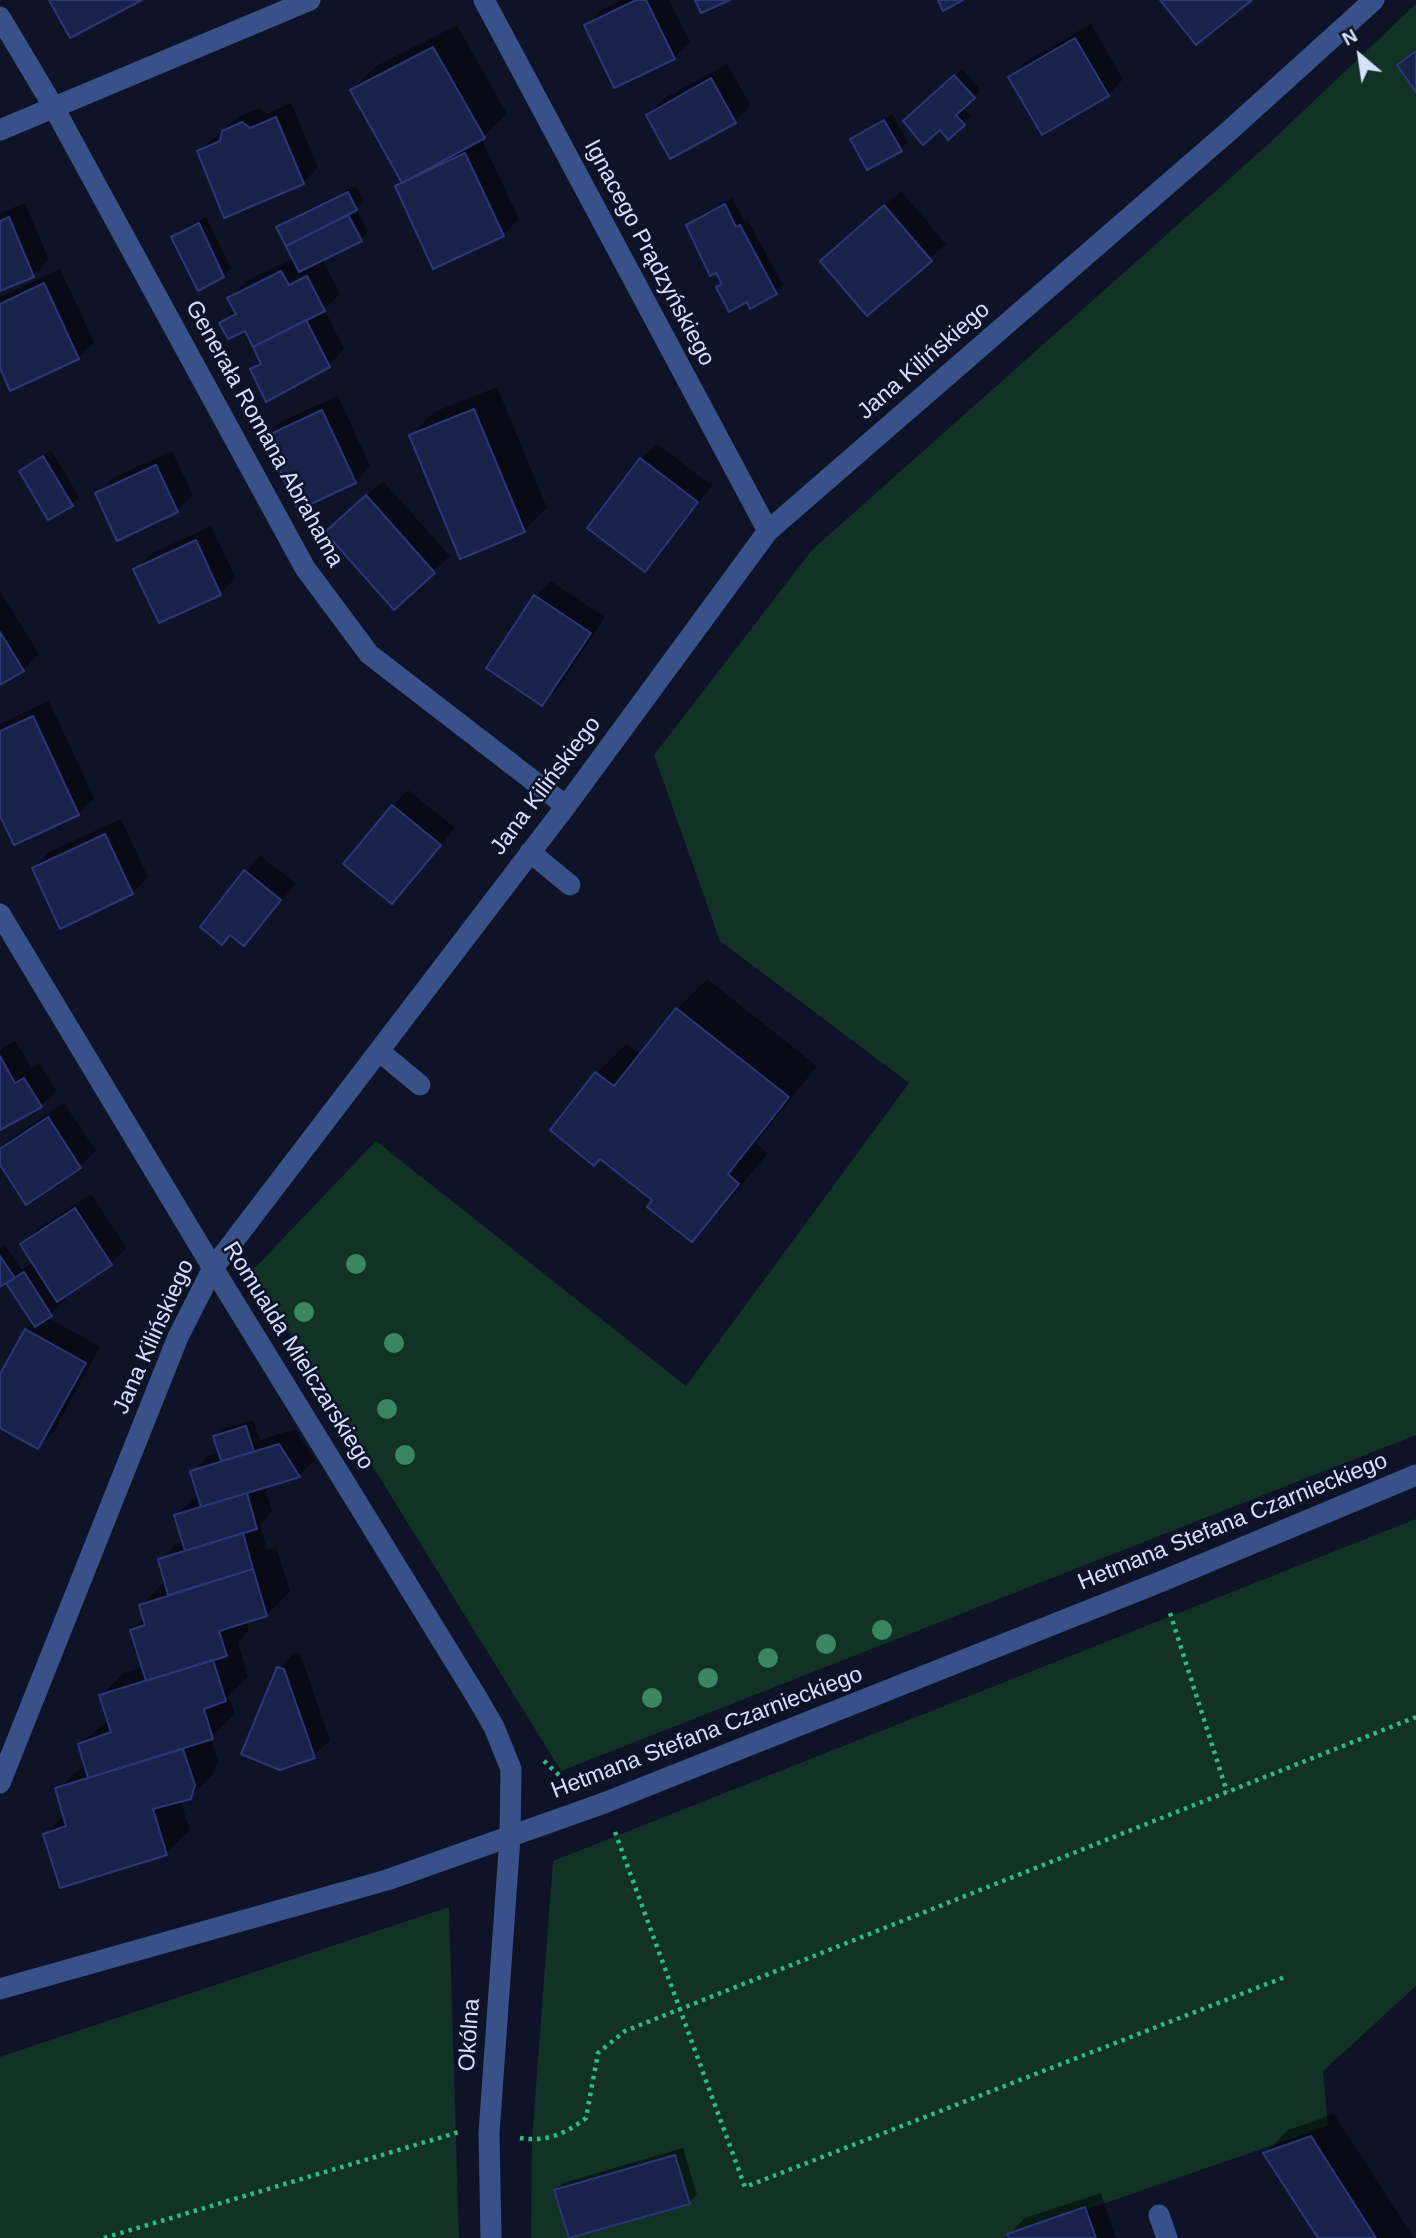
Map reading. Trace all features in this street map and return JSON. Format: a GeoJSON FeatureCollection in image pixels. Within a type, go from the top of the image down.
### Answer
{"type":"FeatureCollection","features":[{"type":"Feature","properties":{"kind":"street"},"geometry":{"type":"LineString","coordinates":[[0,130],[310,0]]}},
{"type":"Feature","properties":{"kind":"street","name":"Ignacego Prądzyńskiego"},"geometry":{"type":"LineString","coordinates":[[484,0],[768,531]]}},
{"type":"Feature","properties":{"kind":"street","name":"Jana Kilińskiego"},"geometry":{"type":"LineString","coordinates":[[0,1783],[6,1752],[178,1338],[212,1268],[566,806],[768,531],[1229,131],[1374,0]]}},
{"type":"Feature","properties":{"kind":"street","name":"Generała Romana Abrahama"},"geometry":{"type":"LineString","coordinates":[[0,17],[53,106],[305,568],[369,654],[566,806]]}},
{"type":"Feature","properties":{"kind":"street"},"geometry":{"type":"LineString","coordinates":[[530,852],[570,885]]}},
{"type":"Feature","properties":{"kind":"street","name":"Romualda Mielczarskiego"},"geometry":{"type":"LineString","coordinates":[[0,914],[212,1268],[494,1727],[511,1769],[510,1837]]}},
{"type":"Feature","properties":{"kind":"street"},"geometry":{"type":"LineString","coordinates":[[379,1051],[420,1085]]}},
{"type":"Feature","properties":{"kind":"street","name":"Hetmana Stefana Czarnieckiego"},"geometry":{"type":"LineString","coordinates":[[0,1989],[387,1880],[604,1803],[1160,1582],[1416,1475]]}},
{"type":"Feature","properties":{"kind":"street","name":"Okólna"},"geometry":{"type":"LineString","coordinates":[[491,2238],[489,2133],[510,1837]]}},
{"type":"Feature","properties":{"kind":"street"},"geometry":{"type":"LineString","coordinates":[[1159,2215],[1167,2238]]}},
{"type":"Feature","properties":{"kind":"path"},"geometry":{"type":"LineString","coordinates":[[1171,1616],[1227,1792]]}},
{"type":"Feature","properties":{"kind":"path"},"geometry":{"type":"LineString","coordinates":[[533,2140],[562,2136],[586,2118],[598,2053],[625,2031],[1416,1717]]}},
{"type":"Feature","properties":{"kind":"path"},"geometry":{"type":"LineString","coordinates":[[616,1835],[745,2187],[1286,1977]]}},
{"type":"Feature","properties":{"kind":"path"},"geometry":{"type":"LineString","coordinates":[[104,2238],[457,2132]]}},
{"type":"Feature","properties":{"kind":"green space"},"geometry":{"type":"Polygon","coordinates":[[[1416,4],[1416,1435],[561,1771],[252,1271],[376,1141],[686,1386],[909,1083],[720,941],[654,755],[812,550],[1263,149],[1416,4]]]}},
{"type":"Feature","properties":{"kind":"green space"},"geometry":{"type":"Polygon","coordinates":[[[1416,1519],[1416,1986],[1323,2071],[1328,2126],[1004,2238],[531,2238],[532,2140],[553,1861],[1416,1519]]]}},
{"type":"Feature","properties":{"kind":"green space"},"geometry":{"type":"Polygon","coordinates":[[[449,1907],[459,2238],[0,2238],[0,2057],[449,1907]]]}},
{"type":"Feature","properties":{"kind":"building"},"geometry":{"type":"Polygon","coordinates":[[[49,0],[142,0],[70,38],[49,0]]]}},
{"type":"Feature","properties":{"kind":"building"},"geometry":{"type":"Polygon","coordinates":[[[636,0],[646,0],[675,59],[614,88],[584,25],[636,0]]]}},
{"type":"Feature","properties":{"kind":"building"},"geometry":{"type":"Polygon","coordinates":[[[695,0],[730,0],[701,13],[695,0]]]}},
{"type":"Feature","properties":{"kind":"building"},"geometry":{"type":"Polygon","coordinates":[[[938,0],[963,0],[943,11],[938,0]]]}},
{"type":"Feature","properties":{"kind":"building"},"geometry":{"type":"Polygon","coordinates":[[[1160,0],[1252,0],[1196,45],[1160,0]]]}},
{"type":"Feature","properties":{"kind":"building"},"geometry":{"type":"Polygon","coordinates":[[[1075,38],[1109,96],[1042,135],[1008,77],[1075,38]]]}},
{"type":"Feature","properties":{"kind":"building"},"geometry":{"type":"Polygon","coordinates":[[[433,47],[485,138],[402,183],[350,90],[433,47]]]}},
{"type":"Feature","properties":{"kind":"building"},"geometry":{"type":"Polygon","coordinates":[[[1416,51],[1416,92],[1397,65],[1416,51]]]}},
{"type":"Feature","properties":{"kind":"building"},"geometry":{"type":"Polygon","coordinates":[[[954,75],[975,98],[956,115],[965,125],[948,140],[940,130],[923,145],[903,121],[954,75]]]}},
{"type":"Feature","properties":{"kind":"building"},"geometry":{"type":"Polygon","coordinates":[[[711,78],[736,123],[670,159],[646,115],[711,78]]]}},
{"type":"Feature","properties":{"kind":"building"},"geometry":{"type":"Polygon","coordinates":[[[276,117],[304,184],[224,218],[197,151],[220,141],[222,131],[242,122],[250,128],[276,117]]]}},
{"type":"Feature","properties":{"kind":"building"},"geometry":{"type":"Polygon","coordinates":[[[884,120],[902,151],[867,170],[850,139],[884,120]]]}},
{"type":"Feature","properties":{"kind":"building"},"geometry":{"type":"Polygon","coordinates":[[[465,153],[504,236],[433,269],[395,186],[465,153]]]}},
{"type":"Feature","properties":{"kind":"building"},"geometry":{"type":"Polygon","coordinates":[[[348,192],[357,210],[286,246],[276,227],[348,192]]]}},
{"type":"Feature","properties":{"kind":"building"},"geometry":{"type":"Polygon","coordinates":[[[725,204],[736,227],[740,225],[777,294],[750,309],[747,302],[729,312],[716,287],[722,284],[716,273],[710,276],[686,225],[725,204]]]}},
{"type":"Feature","properties":{"kind":"building"},"geometry":{"type":"Polygon","coordinates":[[[884,205],[932,261],[867,316],[820,261],[884,205]]]}},
{"type":"Feature","properties":{"kind":"building"},"geometry":{"type":"Polygon","coordinates":[[[348,215],[362,241],[299,272],[286,246],[348,215]]]}},
{"type":"Feature","properties":{"kind":"building"},"geometry":{"type":"Polygon","coordinates":[[[9,217],[34,277],[0,291],[0,221],[9,217]]]}},
{"type":"Feature","properties":{"kind":"building"},"geometry":{"type":"Polygon","coordinates":[[[199,223],[224,277],[198,291],[171,237],[199,223]]]}},
{"type":"Feature","properties":{"kind":"building"},"geometry":{"type":"Polygon","coordinates":[[[281,271],[289,285],[307,276],[325,311],[253,347],[245,331],[228,339],[219,323],[236,314],[227,298],[281,271]]]}},
{"type":"Feature","properties":{"kind":"building"},"geometry":{"type":"Polygon","coordinates":[[[44,283],[79,359],[10,391],[0,368],[0,304],[44,283]]]}},
{"type":"Feature","properties":{"kind":"building"},"geometry":{"type":"Polygon","coordinates":[[[306,320],[330,367],[266,402],[250,369],[261,364],[253,347],[306,320]]]}},
{"type":"Feature","properties":{"kind":"building"},"geometry":{"type":"Polygon","coordinates":[[[474,409],[525,532],[460,559],[409,435],[474,409]]]}},
{"type":"Feature","properties":{"kind":"building"},"geometry":{"type":"Polygon","coordinates":[[[322,410],[356,483],[298,510],[264,437],[322,410]]]}},
{"type":"Feature","properties":{"kind":"building"},"geometry":{"type":"Polygon","coordinates":[[[43,456],[73,506],[48,520],[19,471],[43,456]]]}},
{"type":"Feature","properties":{"kind":"building"},"geometry":{"type":"Polygon","coordinates":[[[640,458],[698,502],[645,572],[587,528],[640,458]]]}},
{"type":"Feature","properties":{"kind":"building"},"geometry":{"type":"Polygon","coordinates":[[[156,465],[178,512],[117,541],[95,493],[156,465]]]}},
{"type":"Feature","properties":{"kind":"building"},"geometry":{"type":"Polygon","coordinates":[[[366,495],[435,573],[394,610],[325,532],[366,495]]]}},
{"type":"Feature","properties":{"kind":"building"},"geometry":{"type":"Polygon","coordinates":[[[196,540],[221,595],[159,623],[133,569],[196,540]]]}},
{"type":"Feature","properties":{"kind":"building"},"geometry":{"type":"Polygon","coordinates":[[[534,595],[591,633],[542,706],[486,668],[534,595]]]}},
{"type":"Feature","properties":{"kind":"building"},"geometry":{"type":"Polygon","coordinates":[[[0,632],[24,671],[0,685],[0,632]]]}},
{"type":"Feature","properties":{"kind":"building"},"geometry":{"type":"Polygon","coordinates":[[[33,716],[79,815],[14,845],[0,816],[0,731],[33,716]]]}},
{"type":"Feature","properties":{"kind":"building"},"geometry":{"type":"Polygon","coordinates":[[[392,805],[441,845],[392,904],[343,864],[392,805]]]}},
{"type":"Feature","properties":{"kind":"building"},"geometry":{"type":"Polygon","coordinates":[[[105,834],[133,894],[60,929],[32,868],[105,834]]]}},
{"type":"Feature","properties":{"kind":"building"},"geometry":{"type":"Polygon","coordinates":[[[244,870],[281,900],[244,946],[230,935],[222,945],[200,927],[244,870]]]}},
{"type":"Feature","properties":{"kind":"building"},"geometry":{"type":"Polygon","coordinates":[[[676,1008],[789,1097],[728,1174],[739,1184],[692,1242],[647,1207],[652,1200],[600,1159],[594,1166],[550,1130],[595,1072],[614,1086],[676,1008]]]}},
{"type":"Feature","properties":{"kind":"building"},"geometry":{"type":"Polygon","coordinates":[[[0,1056],[15,1083],[24,1078],[42,1107],[0,1130],[0,1056]]]}},
{"type":"Feature","properties":{"kind":"building"},"geometry":{"type":"Polygon","coordinates":[[[48,1117],[81,1168],[26,1205],[0,1165],[0,1149],[48,1117]]]}},
{"type":"Feature","properties":{"kind":"building"},"geometry":{"type":"Polygon","coordinates":[[[75,1208],[112,1265],[57,1302],[20,1244],[75,1208]]]}},
{"type":"Feature","properties":{"kind":"building"},"geometry":{"type":"Polygon","coordinates":[[[0,1256],[15,1278],[0,1287],[0,1256]]]}},
{"type":"Feature","properties":{"kind":"building"},"geometry":{"type":"Polygon","coordinates":[[[24,1272],[52,1316],[35,1327],[6,1283],[24,1272]]]}},
{"type":"Feature","properties":{"kind":"building"},"geometry":{"type":"Polygon","coordinates":[[[25,1329],[86,1363],[38,1449],[0,1428],[0,1374],[25,1329]]]}},
{"type":"Feature","properties":{"kind":"building"},"geometry":{"type":"Polygon","coordinates":[[[246,1426],[254,1452],[221,1461],[213,1436],[246,1426]]]}},
{"type":"Feature","properties":{"kind":"building"},"geometry":{"type":"Polygon","coordinates":[[[279,1444],[300,1477],[201,1507],[190,1471],[279,1444]]]}},
{"type":"Feature","properties":{"kind":"building"},"geometry":{"type":"Polygon","coordinates":[[[247,1493],[257,1529],[185,1551],[174,1515],[247,1493]]]}},
{"type":"Feature","properties":{"kind":"building"},"geometry":{"type":"Polygon","coordinates":[[[243,1533],[253,1569],[168,1595],[158,1559],[243,1533]]]}},
{"type":"Feature","properties":{"kind":"building"},"geometry":{"type":"Polygon","coordinates":[[[253,1569],[267,1616],[219,1631],[227,1656],[146,1681],[130,1630],[145,1625],[139,1605],[253,1569]]]}},
{"type":"Feature","properties":{"kind":"building"},"geometry":{"type":"Polygon","coordinates":[[[213,1660],[226,1701],[204,1709],[213,1739],[88,1778],[78,1744],[111,1732],[99,1695],[213,1660]]]}},
{"type":"Feature","properties":{"kind":"building"},"geometry":{"type":"Polygon","coordinates":[[[277,1667],[284,1669],[315,1758],[280,1770],[241,1754],[277,1667]]]}},
{"type":"Feature","properties":{"kind":"building"},"geometry":{"type":"Polygon","coordinates":[[[183,1749],[195,1785],[191,1799],[153,1809],[167,1855],[60,1888],[43,1834],[66,1826],[55,1788],[183,1749]]]}},
{"type":"Feature","properties":{"kind":"building"},"geometry":{"type":"Polygon","coordinates":[[[1311,2136],[1376,2238],[1318,2238],[1263,2153],[1311,2136]]]}},
{"type":"Feature","properties":{"kind":"building"},"geometry":{"type":"Polygon","coordinates":[[[675,2155],[690,2204],[569,2238],[554,2190],[675,2155]]]}},
{"type":"Feature","properties":{"kind":"building"},"geometry":{"type":"Polygon","coordinates":[[[1085,2207],[1096,2238],[1009,2238],[1007,2234],[1085,2207]]]}}]}
